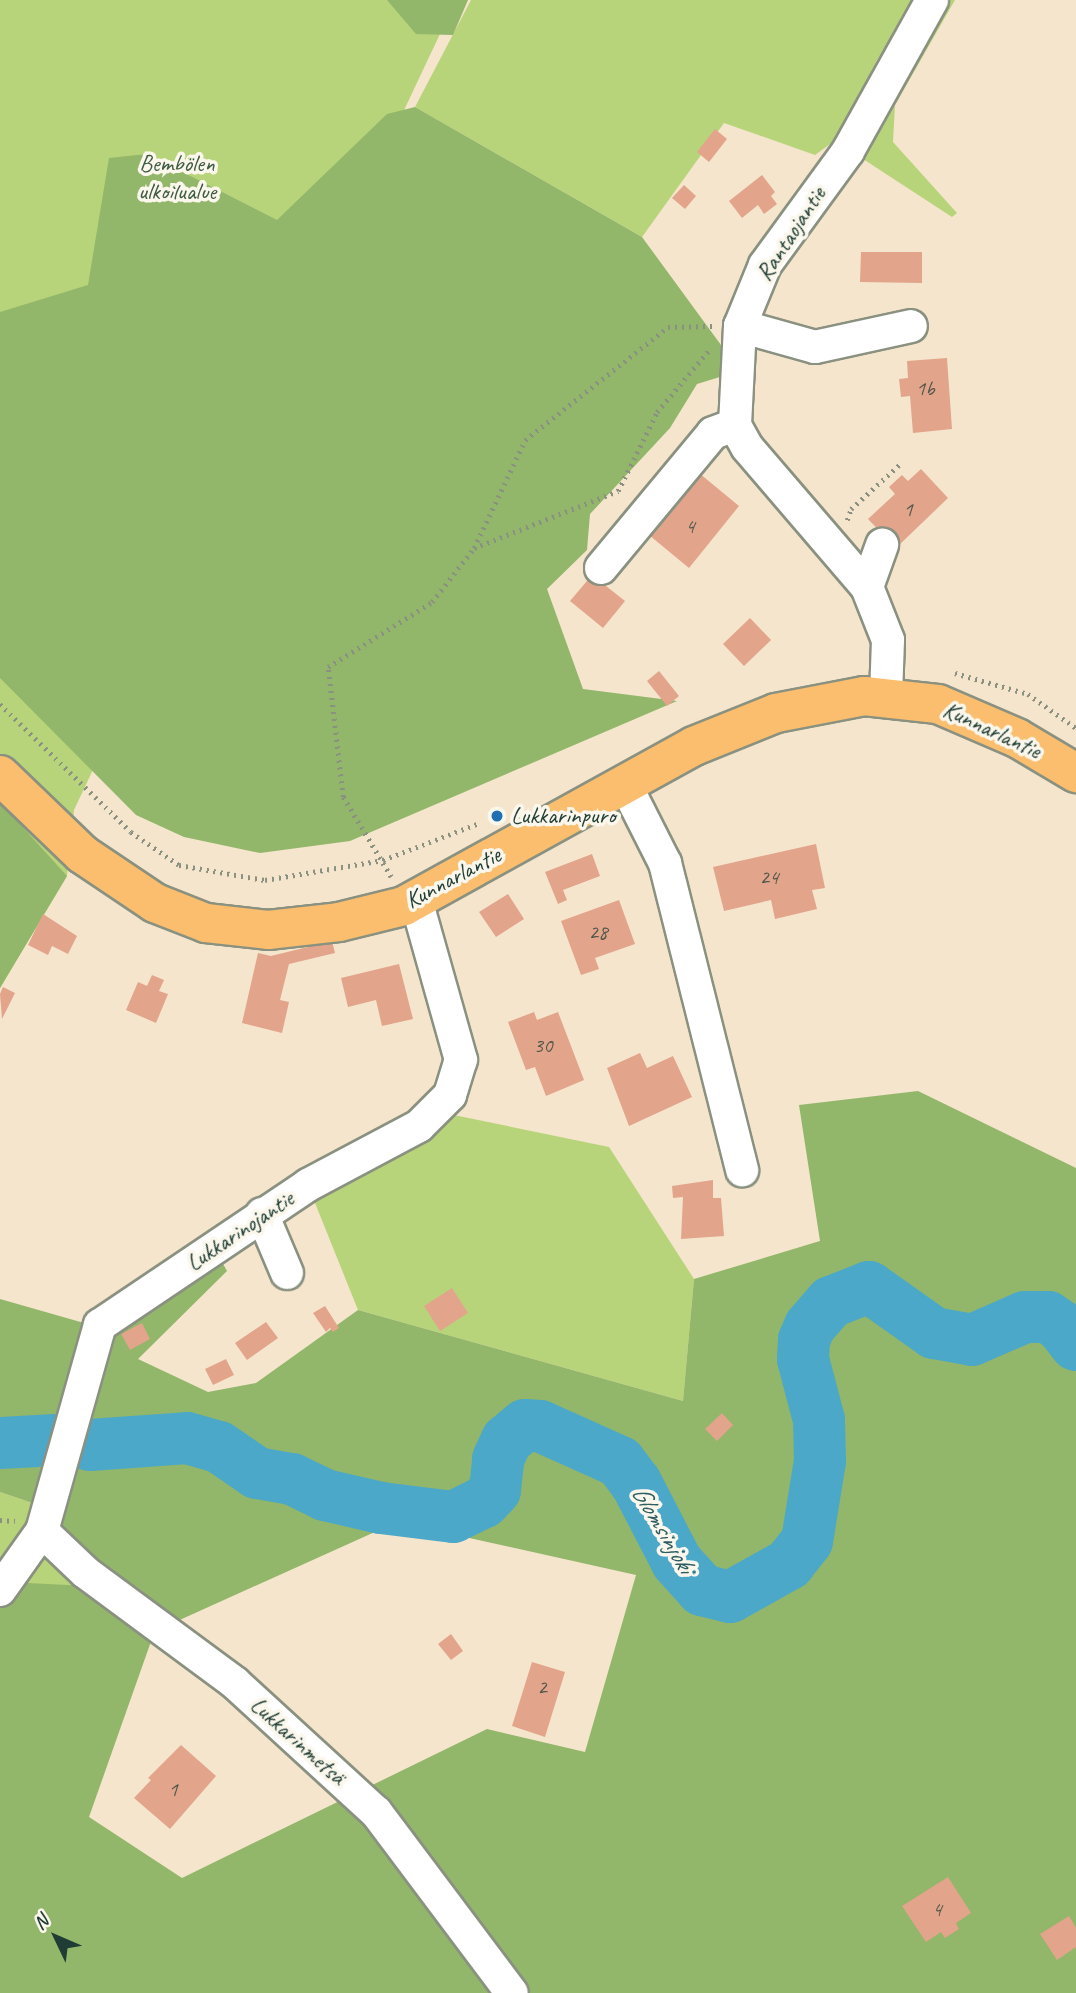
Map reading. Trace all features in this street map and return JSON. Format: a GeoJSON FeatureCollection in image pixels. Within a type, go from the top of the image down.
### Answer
{"type":"FeatureCollection","features":[{"type":"Feature","properties":{"kind":"main road","name":"Kunnarlantie"},"geometry":{"type":"LineString","coordinates":[[0,775],[82,854],[155,903],[206,923],[268,930],[339,922],[416,900],[624,782],[694,746],[776,713],[886,695],[938,704],[1017,738],[1076,773]]}},
{"type":"Feature","properties":{"kind":"street","name":"Rantaojantie"},"geometry":{"type":"LineString","coordinates":[[735,425],[740,326],[765,265],[848,151],[932,0]]}},
{"type":"Feature","properties":{"kind":"street"},"geometry":{"type":"LineString","coordinates":[[740,326],[815,347],[911,326]]}},
{"type":"Feature","properties":{"kind":"street"},"geometry":{"type":"LineString","coordinates":[[601,568],[713,433],[735,425],[747,447],[867,587],[888,640],[886,695]]}},
{"type":"Feature","properties":{"kind":"street"},"geometry":{"type":"LineString","coordinates":[[867,587],[882,545]]}},
{"type":"Feature","properties":{"kind":"street"},"geometry":{"type":"LineString","coordinates":[[624,782],[669,875],[741,1170]]}},
{"type":"Feature","properties":{"kind":"street","name":"Lukkarinojantie"},"geometry":{"type":"LineString","coordinates":[[0,1590],[42,1531],[100,1325],[262,1214],[419,1126],[450,1095],[461,1060],[416,900]]}},
{"type":"Feature","properties":{"kind":"street"},"geometry":{"type":"LineString","coordinates":[[262,1214],[287,1273]]}},
{"type":"Feature","properties":{"kind":"street","name":"Lukkarinmetsä"},"geometry":{"type":"LineString","coordinates":[[42,1531],[85,1572],[235,1683],[376,1811],[512,1993]]}},
{"type":"Feature","properties":{"kind":"path"},"geometry":{"type":"LineString","coordinates":[[474,548],[618,491],[657,412],[696,361],[740,326]]}},
{"type":"Feature","properties":{"kind":"path"},"geometry":{"type":"LineString","coordinates":[[383,860],[343,797],[328,667],[432,602],[474,548],[525,440],[668,327],[740,326]]}},
{"type":"Feature","properties":{"kind":"path"},"geometry":{"type":"LineString","coordinates":[[833,545],[851,509],[899,465]]}},
{"type":"Feature","properties":{"kind":"path"},"geometry":{"type":"LineString","coordinates":[[0,704],[131,832],[179,864],[265,880],[383,860],[486,821]]}},
{"type":"Feature","properties":{"kind":"green space","name":"Bembölen ulkoilualue"},"geometry":{"type":"Polygon","coordinates":[[[0,0],[456,0],[74,810],[67,876],[0,988],[0,0]]]}},
{"type":"Feature","properties":{"kind":"green space"},"geometry":{"type":"Polygon","coordinates":[[[387,0],[468,0],[453,35],[416,34],[387,0]]]}},
{"type":"Feature","properties":{"kind":"green space"},"geometry":{"type":"Polygon","coordinates":[[[471,0],[915,0],[877,60],[837,139],[815,155],[724,123],[642,237],[415,107],[471,0]]]}},
{"type":"Feature","properties":{"kind":"green space"},"geometry":{"type":"Polygon","coordinates":[[[946,0],[955,0],[895,105],[893,142],[957,213],[952,217],[860,157],[946,0]]]}},
{"type":"Feature","properties":{"kind":"green space"},"geometry":{"type":"Polygon","coordinates":[[[415,107],[642,237],[721,345],[723,376],[697,384],[670,428],[590,514],[587,550],[547,589],[583,689],[677,701],[350,841],[260,853],[184,837],[136,815],[0,678],[0,312],[88,285],[109,158],[147,154],[277,220],[387,114],[415,107]]]}},
{"type":"Feature","properties":{"kind":"green space"},"geometry":{"type":"Polygon","coordinates":[[[0,802],[67,876],[0,988],[0,802]]]}},
{"type":"Feature","properties":{"kind":"green space"},"geometry":{"type":"Polygon","coordinates":[[[918,1091],[1076,1168],[1076,1993],[0,1993],[0,1590],[7,1582],[88,1586],[154,1633],[89,1817],[182,1878],[487,1729],[585,1752],[636,1575],[397,1522],[173,1623],[58,1533],[50,1509],[0,1492],[0,1299],[84,1323],[107,1340],[217,1253],[227,1271],[138,1359],[208,1392],[256,1383],[358,1310],[683,1401],[694,1279],[820,1241],[799,1105],[918,1091]]]}},
{"type":"Feature","properties":{"kind":"green space"},"geometry":{"type":"Polygon","coordinates":[[[449,1114],[609,1147],[694,1279],[683,1401],[358,1310],[311,1193],[449,1114]]]}},
{"type":"Feature","properties":{"kind":"green space"},"geometry":{"type":"Polygon","coordinates":[[[0,1492],[50,1509],[173,1623],[0,1590],[0,1492]]]}},
{"type":"Feature","properties":{"kind":"building"},"geometry":{"type":"Polygon","coordinates":[[[715,129],[727,139],[709,162],[697,152],[715,129]]]}},
{"type":"Feature","properties":{"kind":"building"},"geometry":{"type":"Polygon","coordinates":[[[762,175],[775,192],[771,196],[777,204],[764,214],[758,205],[742,218],[729,201],[762,175]]]}},
{"type":"Feature","properties":{"kind":"building"},"geometry":{"type":"Polygon","coordinates":[[[684,185],[696,196],[685,209],[672,198],[684,185]]]}},
{"type":"Feature","properties":{"kind":"building"},"geometry":{"type":"Polygon","coordinates":[[[861,252],[922,252],[922,283],[860,282],[861,252]]]}},
{"type":"Feature","properties":{"kind":"building"},"geometry":{"type":"Polygon","coordinates":[[[947,358],[952,429],[913,433],[910,396],[901,397],[899,379],[908,378],[907,361],[947,358]]]}},
{"type":"Feature","properties":{"kind":"building"},"geometry":{"type":"Polygon","coordinates":[[[921,469],[948,498],[896,548],[868,519],[895,494],[889,487],[902,475],[908,481],[921,469]]]}},
{"type":"Feature","properties":{"kind":"building"},"geometry":{"type":"Polygon","coordinates":[[[699,473],[739,506],[689,568],[649,535],[699,473]]]}},
{"type":"Feature","properties":{"kind":"building"},"geometry":{"type":"Polygon","coordinates":[[[592,575],[625,601],[603,628],[570,601],[592,575]]]}},
{"type":"Feature","properties":{"kind":"building"},"geometry":{"type":"Polygon","coordinates":[[[750,618],[771,640],[744,666],[723,644],[750,618]]]}},
{"type":"Feature","properties":{"kind":"building"},"geometry":{"type":"Polygon","coordinates":[[[659,671],[679,696],[667,706],[647,681],[659,671]]]}},
{"type":"Feature","properties":{"kind":"building"},"geometry":{"type":"Polygon","coordinates":[[[816,844],[825,888],[812,890],[817,909],[775,919],[771,900],[724,911],[713,867],[816,844]]]}},
{"type":"Feature","properties":{"kind":"building"},"geometry":{"type":"Polygon","coordinates":[[[592,854],[600,876],[563,890],[567,900],[558,904],[545,872],[592,854]]]}},
{"type":"Feature","properties":{"kind":"building"},"geometry":{"type":"Polygon","coordinates":[[[508,894],[524,919],[496,937],[479,912],[508,894]]]}},
{"type":"Feature","properties":{"kind":"building"},"geometry":{"type":"Polygon","coordinates":[[[619,900],[635,944],[595,958],[599,969],[581,975],[561,921],[619,900]]]}},
{"type":"Feature","properties":{"kind":"building"},"geometry":{"type":"Polygon","coordinates":[[[43,914],[77,936],[68,954],[52,946],[48,955],[28,945],[43,914]]]}},
{"type":"Feature","properties":{"kind":"building"},"geometry":{"type":"Polygon","coordinates":[[[332,941],[335,953],[289,964],[280,1000],[289,1002],[282,1033],[242,1023],[258,953],[271,956],[332,941]]]}},
{"type":"Feature","properties":{"kind":"building"},"geometry":{"type":"Polygon","coordinates":[[[399,964],[413,1019],[382,1026],[376,1000],[348,1007],[341,978],[399,964]]]}},
{"type":"Feature","properties":{"kind":"building"},"geometry":{"type":"Polygon","coordinates":[[[152,975],[164,980],[159,991],[168,994],[156,1023],[126,1010],[138,982],[147,986],[152,975]]]}},
{"type":"Feature","properties":{"kind":"building"},"geometry":{"type":"Polygon","coordinates":[[[3,987],[15,993],[2,1019],[0,994],[3,987]]]}},
{"type":"Feature","properties":{"kind":"building"},"geometry":{"type":"Polygon","coordinates":[[[534,1012],[537,1020],[558,1012],[584,1080],[546,1096],[535,1067],[526,1070],[508,1022],[534,1012]]]}},
{"type":"Feature","properties":{"kind":"building"},"geometry":{"type":"Polygon","coordinates":[[[640,1053],[647,1068],[673,1056],[692,1097],[629,1126],[607,1068],[640,1053]]]}},
{"type":"Feature","properties":{"kind":"building"},"geometry":{"type":"Polygon","coordinates":[[[713,1180],[713,1198],[721,1198],[724,1236],[681,1239],[683,1197],[673,1198],[672,1186],[713,1180]]]}},
{"type":"Feature","properties":{"kind":"building"},"geometry":{"type":"Polygon","coordinates":[[[452,1288],[468,1313],[440,1331],[424,1306],[452,1288]]]}},
{"type":"Feature","properties":{"kind":"building"},"geometry":{"type":"Polygon","coordinates":[[[325,1306],[339,1328],[333,1332],[330,1328],[326,1332],[313,1313],[325,1306]]]}},
{"type":"Feature","properties":{"kind":"building"},"geometry":{"type":"Polygon","coordinates":[[[266,1322],[278,1338],[247,1360],[235,1343],[266,1322]]]}},
{"type":"Feature","properties":{"kind":"building"},"geometry":{"type":"Polygon","coordinates":[[[142,1323],[150,1339],[130,1350],[121,1334],[142,1323]]]}},
{"type":"Feature","properties":{"kind":"building"},"geometry":{"type":"Polygon","coordinates":[[[226,1359],[234,1375],[213,1385],[205,1369],[226,1359]]]}},
{"type":"Feature","properties":{"kind":"building"},"geometry":{"type":"Polygon","coordinates":[[[722,1413],[733,1425],[717,1441],[705,1429],[722,1413]]]}},
{"type":"Feature","properties":{"kind":"building"},"geometry":{"type":"Polygon","coordinates":[[[451,1634],[463,1651],[451,1660],[438,1644],[451,1634]]]}},
{"type":"Feature","properties":{"kind":"building"},"geometry":{"type":"Polygon","coordinates":[[[532,1662],[565,1672],[545,1737],[512,1726],[532,1662]]]}},
{"type":"Feature","properties":{"kind":"building"},"geometry":{"type":"Polygon","coordinates":[[[181,1745],[216,1776],[170,1829],[134,1798],[151,1780],[148,1778],[181,1745]]]}},
{"type":"Feature","properties":{"kind":"building"},"geometry":{"type":"Polygon","coordinates":[[[948,1877],[971,1913],[956,1923],[959,1929],[945,1938],[941,1932],[926,1942],[902,1906],[948,1877]]]}},
{"type":"Feature","properties":{"kind":"building"},"geometry":{"type":"Polygon","coordinates":[[[1069,1916],[1076,1928],[1076,1947],[1057,1960],[1040,1934],[1069,1916]]]}},
{"type":"Feature","properties":{"kind":"waterway","name":"Glomsinjoki"},"geometry":{"type":"LineString","coordinates":[[90,1445],[187,1438],[219,1447],[257,1473],[292,1479],[325,1495],[381,1508],[453,1517],[484,1502],[495,1490],[498,1459],[507,1440],[525,1425],[540,1426],[620,1462],[636,1483],[677,1562],[702,1590],[730,1597],[789,1564],[807,1541],[820,1461],[819,1420],[803,1359],[804,1340],[810,1326],[831,1302],[869,1287],[934,1333],[972,1340],[1025,1317],[1048,1317],[1061,1326],[1076,1345]]}},
{"type":"Feature","properties":{"kind":"waterway"},"geometry":{"type":"LineString","coordinates":[[0,1443],[56,1440]]}},
{"type":"Feature","properties":{"kind":"place","name":"Lukkarinpuro"},"geometry":{"type":"Point","coordinates":[497,816]}}]}
